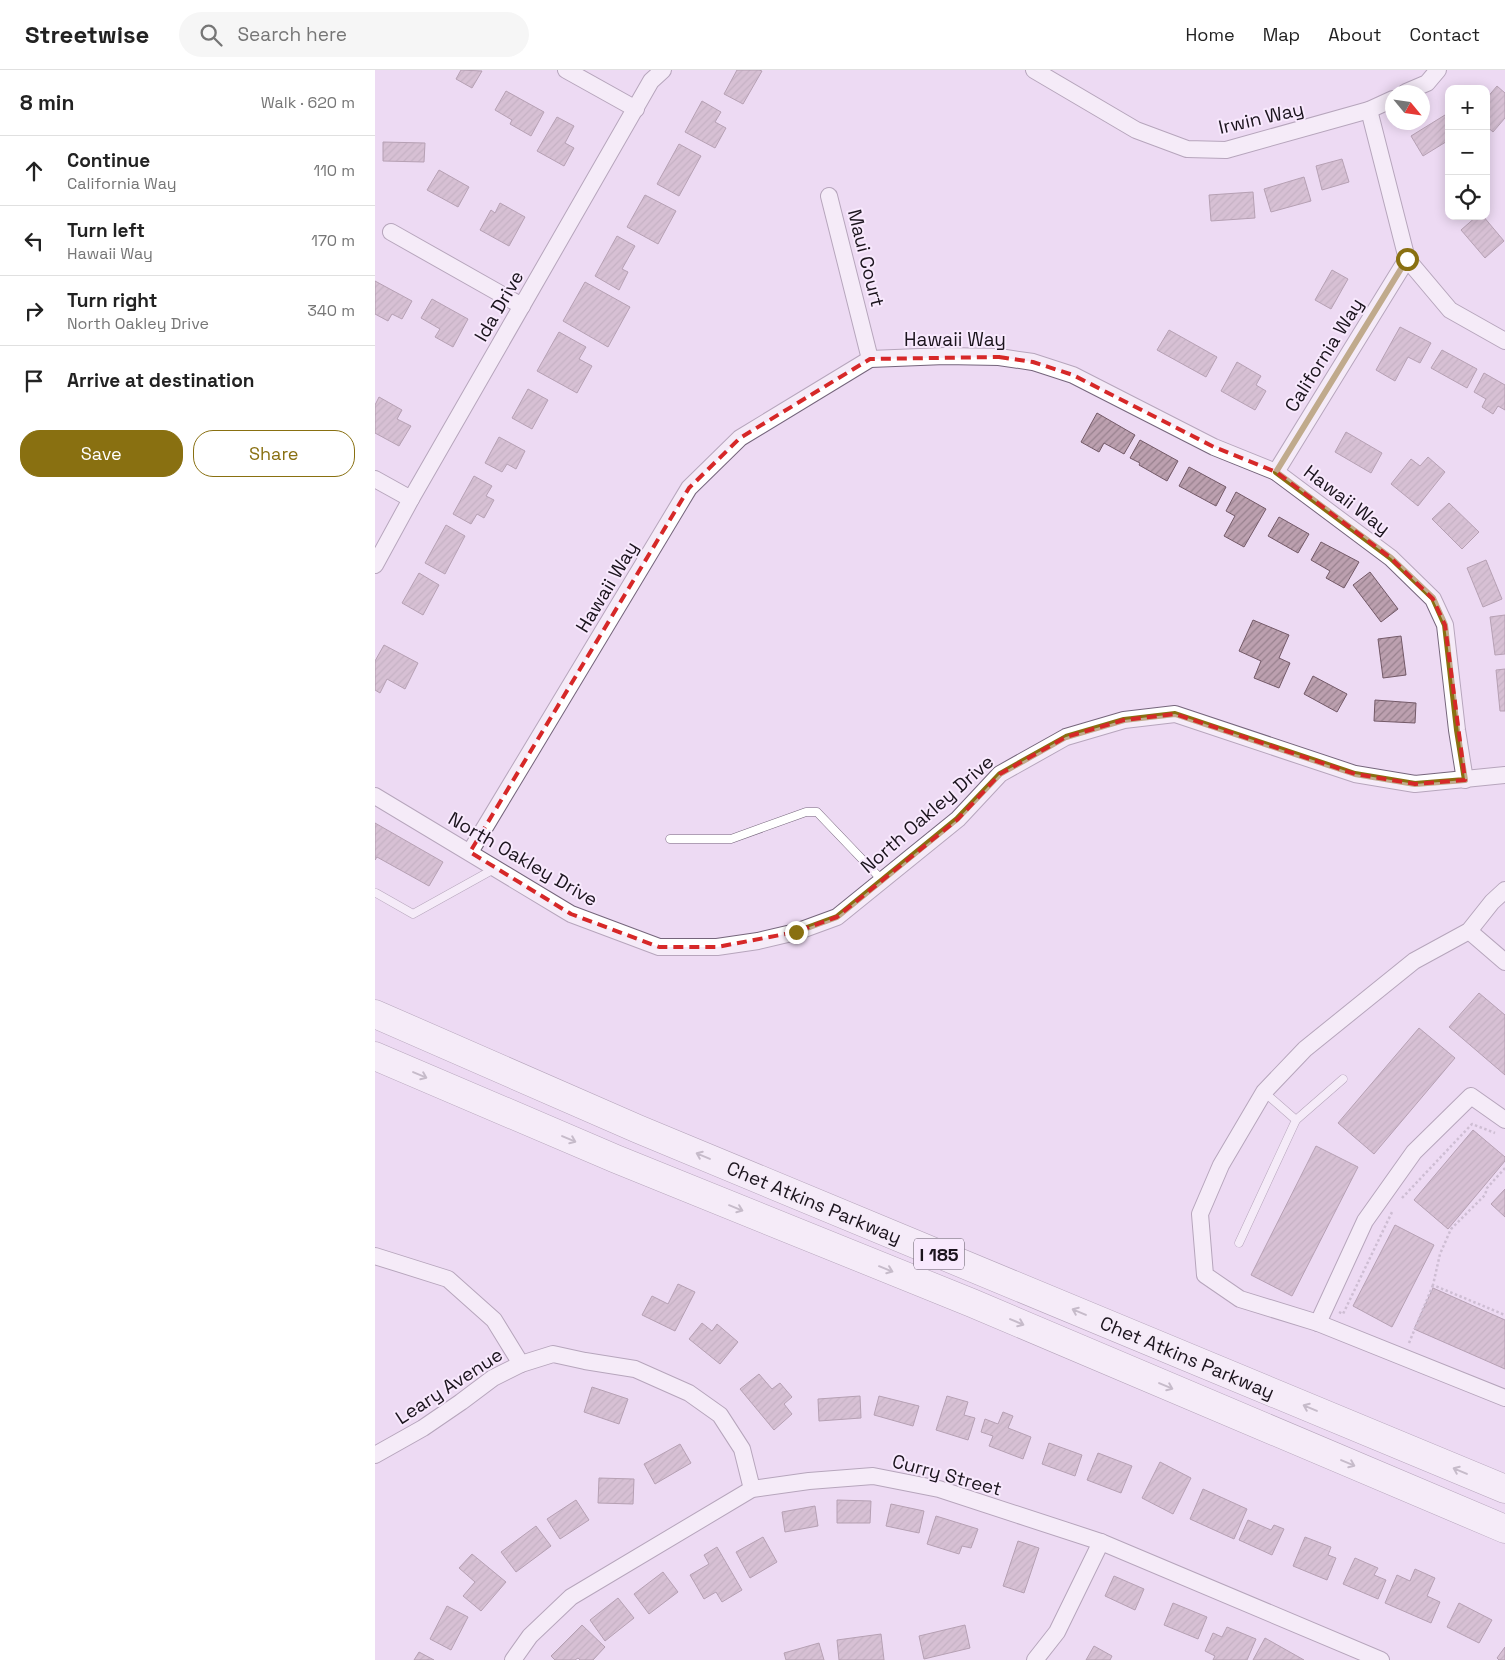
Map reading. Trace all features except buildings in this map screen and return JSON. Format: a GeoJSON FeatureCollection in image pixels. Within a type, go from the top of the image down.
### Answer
{"type":"FeatureCollection","features":[{"type":"Feature","properties":{"kind":"highway","name":"Chet Atkins Parkway"},"geometry":{"type":"LineString","coordinates":[[375,1014],[638,1129],[1505,1489]]}},
{"type":"Feature","properties":{"kind":"highway","name":"Chet Atkins Parkway"},"geometry":{"type":"LineString","coordinates":[[375,1056],[615,1159],[972,1303],[1505,1529]]}},
{"type":"Feature","properties":{"kind":"street"},"geometry":{"type":"LineString","coordinates":[[566,70],[636,109]]}},
{"type":"Feature","properties":{"kind":"street","name":"Ida Drive"},"geometry":{"type":"LineString","coordinates":[[375,566],[411,499],[651,81],[663,70]]}},
{"type":"Feature","properties":{"kind":"street","name":"Irwin Way"},"geometry":{"type":"LineString","coordinates":[[1035,70],[1136,130],[1187,149],[1225,150],[1369,110],[1385,103]]}},
{"type":"Feature","properties":{"kind":"street"},"geometry":{"type":"LineString","coordinates":[[1422,85],[1427,83],[1439,70]]}},
{"type":"Feature","properties":{"kind":"street"},"geometry":{"type":"LineString","coordinates":[[1369,110],[1407,259],[1450,310],[1505,341]]}},
{"type":"Feature","properties":{"kind":"street","name":"Maui Court"},"geometry":{"type":"LineString","coordinates":[[829,196],[871,359]]}},
{"type":"Feature","properties":{"kind":"street"},"geometry":{"type":"LineString","coordinates":[[391,232],[521,306]]}},
{"type":"Feature","properties":{"kind":"street","name":"California Way"},"geometry":{"type":"LineString","coordinates":[[1276,472],[1407,259]]}},
{"type":"Feature","properties":{"kind":"street","name":"Hawaii Way"},"geometry":{"type":"LineString","coordinates":[[470,852],[689,488],[740,438],[871,359],[945,356],[999,357],[1033,362],[1073,375],[1214,446],[1276,472],[1391,558],[1433,598],[1445,625],[1457,730],[1465,780]]}},
{"type":"Feature","properties":{"kind":"street"},"geometry":{"type":"LineString","coordinates":[[375,479],[411,499]]}},
{"type":"Feature","properties":{"kind":"street","name":"North Oakley Drive"},"geometry":{"type":"LineString","coordinates":[[375,796],[571,914],[659,947],[717,947],[758,941],[796,932],[837,917],[957,819],[1000,774],[1066,737],[1124,720],[1175,714],[1355,774],[1415,784],[1505,775]]}},
{"type":"Feature","properties":{"kind":"street"},"geometry":{"type":"LineString","coordinates":[[1505,890],[1492,902],[1469,931],[1414,961],[1305,1049],[1264,1092],[1221,1165],[1201,1214],[1205,1275],[1240,1299],[1318,1323],[1505,1398]]}},
{"type":"Feature","properties":{"kind":"street"},"geometry":{"type":"LineString","coordinates":[[1469,931],[1505,962]]}},
{"type":"Feature","properties":{"kind":"street"},"geometry":{"type":"LineString","coordinates":[[1318,1323],[1365,1221],[1415,1152],[1471,1096],[1503,1128]]}},
{"type":"Feature","properties":{"kind":"street"},"geometry":{"type":"LineString","coordinates":[[375,1256],[448,1279],[494,1320],[521,1364]]}},
{"type":"Feature","properties":{"kind":"street","name":"Leary Avenue"},"geometry":{"type":"LineString","coordinates":[[375,1455],[423,1428],[493,1378],[521,1364],[553,1354],[635,1369],[689,1393],[720,1415],[742,1448],[752,1489]]}},
{"type":"Feature","properties":{"kind":"street","name":"Curry Street"},"geometry":{"type":"LineString","coordinates":[[513,1660],[530,1636],[571,1596],[752,1489],[809,1481],[873,1476],[939,1489],[1101,1542],[1381,1660]]}},
{"type":"Feature","properties":{"kind":"street"},"geometry":{"type":"LineString","coordinates":[[1035,1660],[1057,1632],[1101,1542]]}},
{"type":"Feature","properties":{"kind":"lane"},"geometry":{"type":"LineString","coordinates":[[669,839],[731,838],[806,812],[817,812],[882,880]]}},
{"type":"Feature","properties":{"kind":"lane"},"geometry":{"type":"LineString","coordinates":[[376,893],[413,914],[496,868]]}},
{"type":"Feature","properties":{"kind":"lane"},"geometry":{"type":"LineString","coordinates":[[1239,1243],[1295,1120],[1343,1079]]}},
{"type":"Feature","properties":{"kind":"lane"},"geometry":{"type":"LineString","coordinates":[[1264,1092],[1295,1120]]}},
{"type":"Feature","properties":{"kind":"path"},"geometry":{"type":"LineString","coordinates":[[1402,1198],[1472,1124],[1503,1128]]}},
{"type":"Feature","properties":{"kind":"path"},"geometry":{"type":"LineString","coordinates":[[1403,1357],[1433,1285],[1440,1254],[1451,1230],[1485,1195],[1487,1188],[1505,1168]]}},
{"type":"Feature","properties":{"kind":"path"},"geometry":{"type":"LineString","coordinates":[[1326,1306],[1343,1314],[1395,1205]]}},
{"type":"Feature","properties":{"kind":"path"},"geometry":{"type":"LineString","coordinates":[[1433,1285],[1505,1314]]}},
{"type":"Feature","properties":{"kind":"highlighted area"},"geometry":{"type":"Polygon","coordinates":[[[999,357],[1033,362],[1073,375],[1214,447],[1276,472],[1391,558],[1433,599],[1445,625],[1465,780],[1415,784],[1355,774],[1175,714],[1124,720],[1066,737],[1000,774],[958,819],[837,917],[796,932],[717,947],[659,947],[571,914],[470,852],[689,488],[740,438],[870,359],[999,357]]]}},
{"type":"Feature","properties":{"kind":"route"},"geometry":{"type":"LineString","coordinates":[[796,932],[837,917],[957,819],[1000,774],[1066,737],[1124,720],[1175,714],[1355,774],[1415,784],[1465,780],[1457,730],[1445,625],[1433,598],[1391,558],[1276,472],[1407,259]]}}]}
